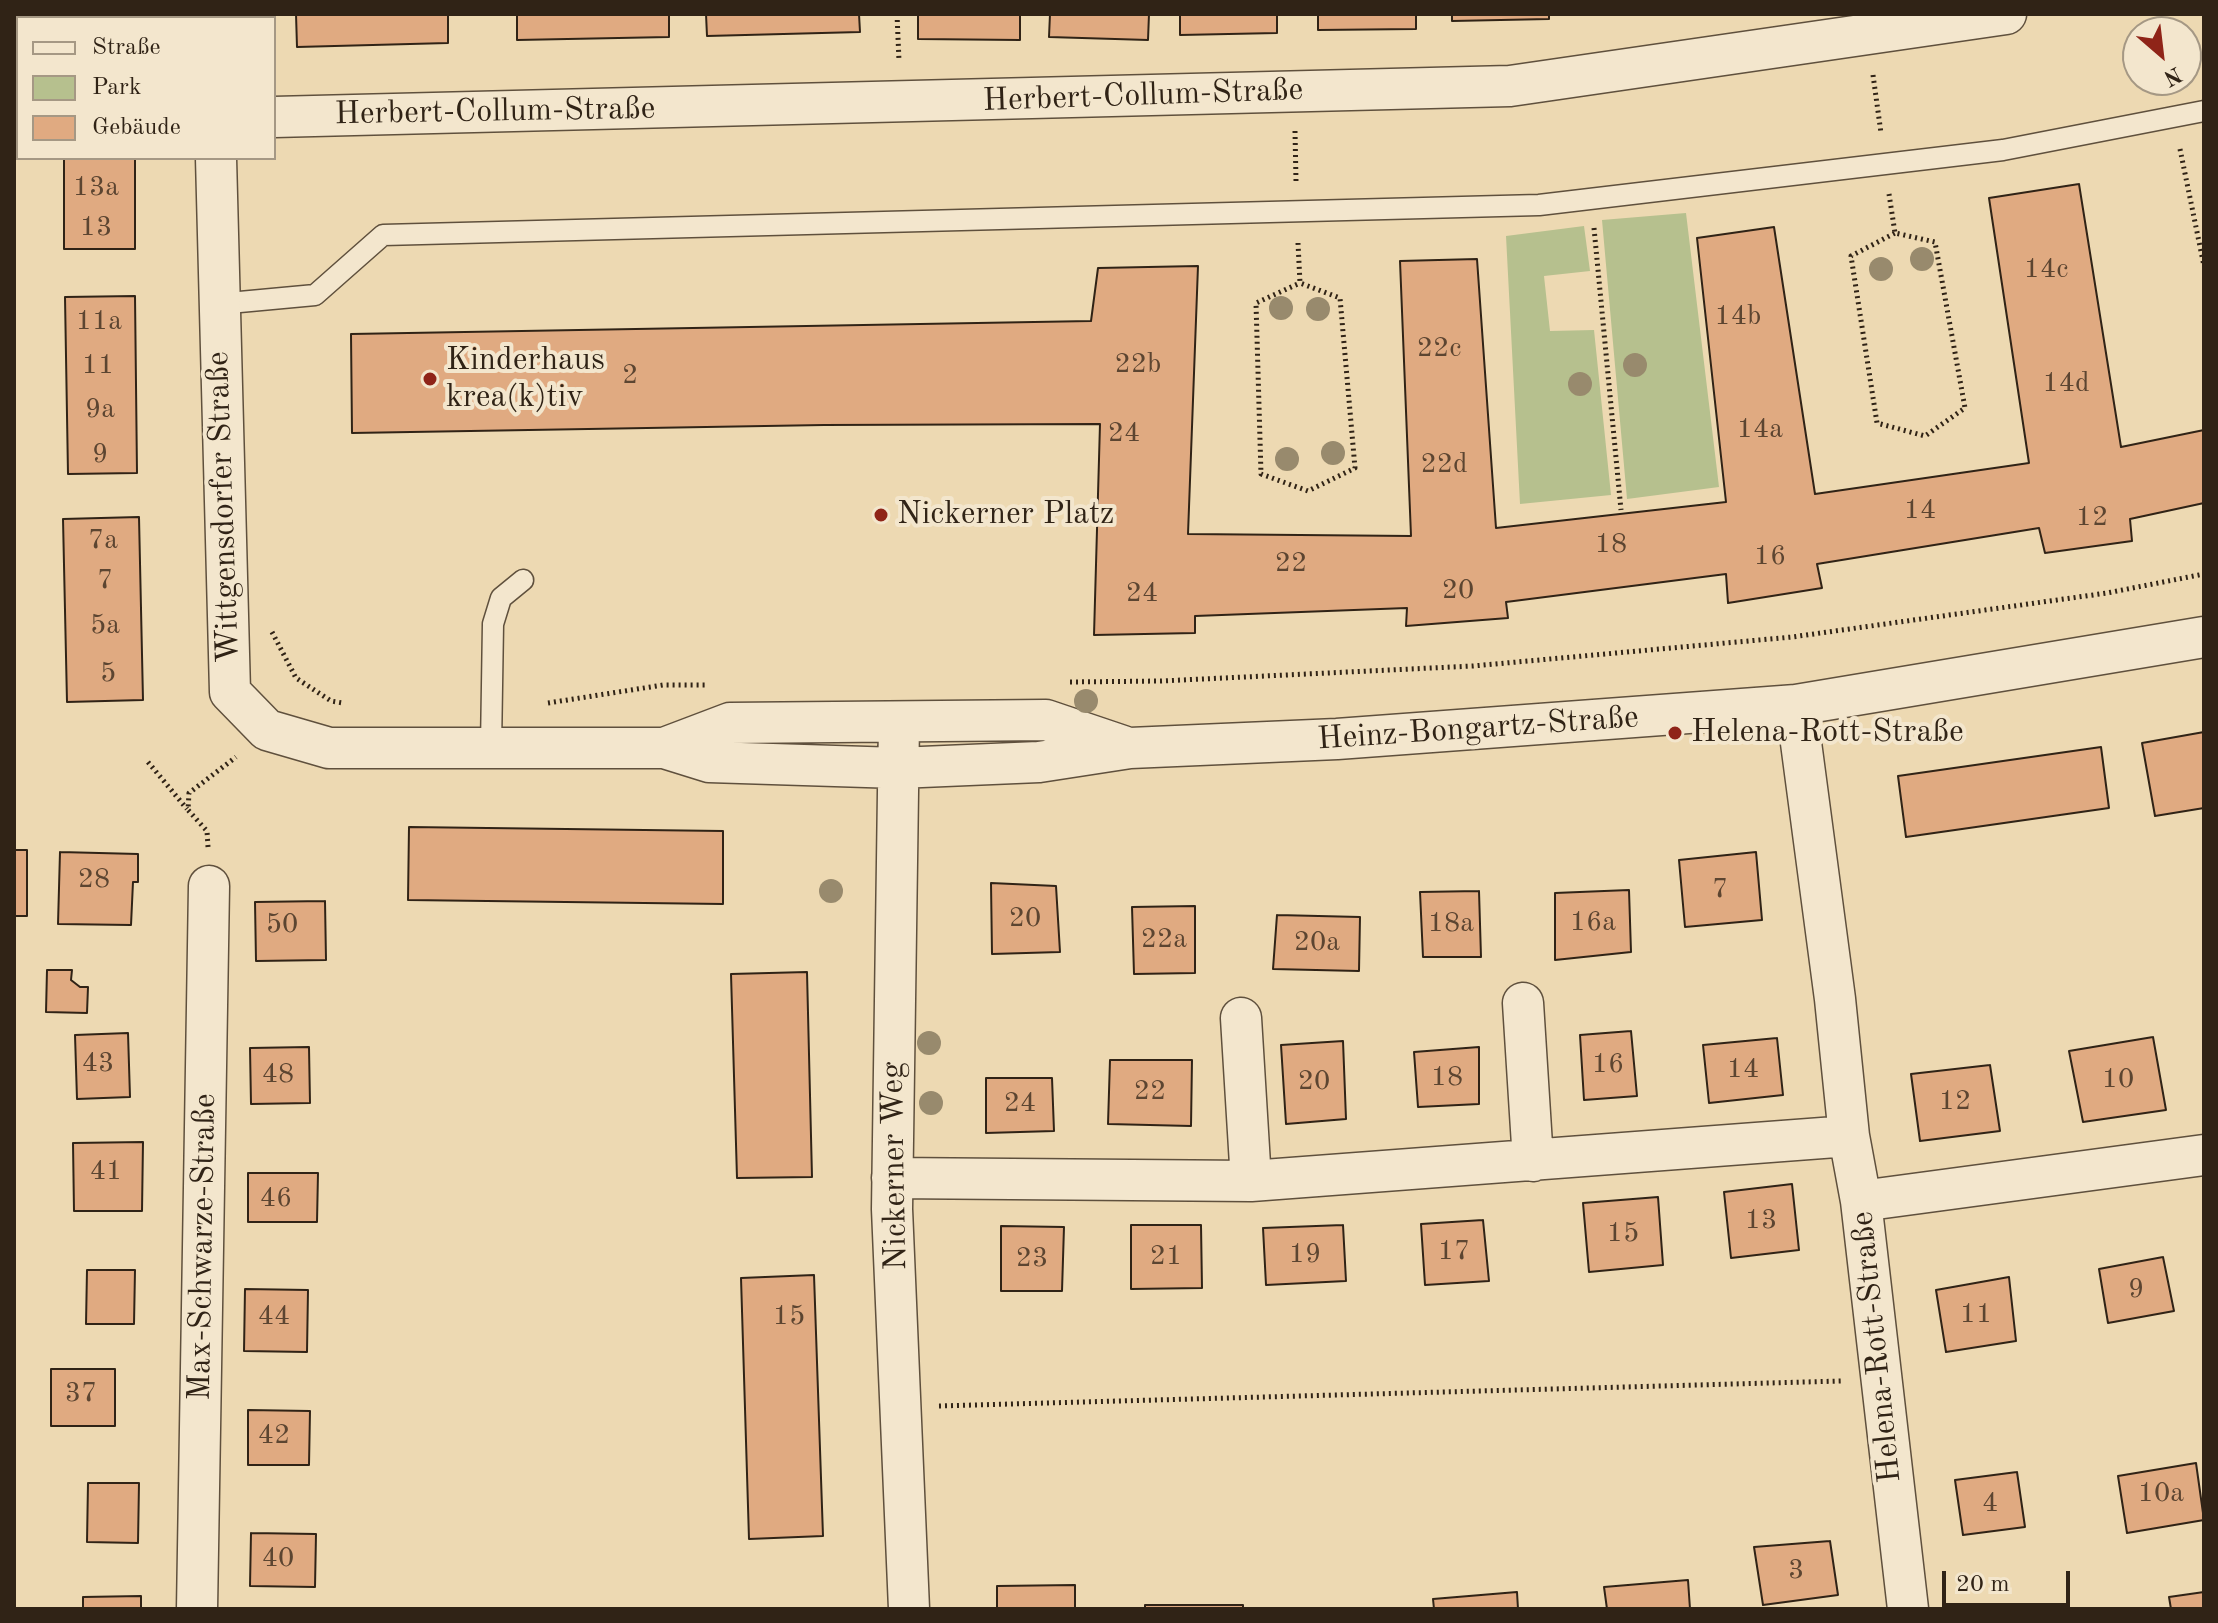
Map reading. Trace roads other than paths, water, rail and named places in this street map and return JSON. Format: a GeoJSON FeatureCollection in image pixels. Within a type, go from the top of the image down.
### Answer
{"type":"FeatureCollection","features":[{"type":"Feature","properties":{"kind":"street","name":"Herbert-Collum-Straße"},"geometry":{"type":"LineString","coordinates":[[276,117],[1510,86],[2006,14]]}},
{"type":"Feature","properties":{"kind":"street","name":"Wittgensdorfer Straße"},"geometry":{"type":"LineString","coordinates":[[216,160],[230,692],[267,730],[329,748],[491,730],[664,748],[709,762],[898,768]]}},
{"type":"Feature","properties":{"kind":"street","name":"Heinz-Bongartz-Straße"},"geometry":{"type":"LineString","coordinates":[[898,768],[1039,762],[1130,748],[1337,739],[1796,705],[2204,637]]}},
{"type":"Feature","properties":{"kind":"street","name":"Helena-Rott-Straße"},"geometry":{"type":"LineString","coordinates":[[1796,705],[1835,999],[1849,1136],[1861,1201],[1908,1609]]}},
{"type":"Feature","properties":{"kind":"street","name":"Heinz-Bongartz-Straße"},"geometry":{"type":"LineString","coordinates":[[899,722],[1046,720],[1130,748]]}},
{"type":"Feature","properties":{"kind":"street","name":"Wittgensdorfer Straße"},"geometry":{"type":"LineString","coordinates":[[664,748],[730,723],[899,722]]}},
{"type":"Feature","properties":{"kind":"street","name":"Nickerner Weg"},"geometry":{"type":"LineString","coordinates":[[899,722],[892,1178],[909,1609]]}},
{"type":"Feature","properties":{"kind":"street","name":"Max-Schwarze-Straße"},"geometry":{"type":"LineString","coordinates":[[197,1609],[209,886]]}},
{"type":"Feature","properties":{"kind":"street"},"geometry":{"type":"LineString","coordinates":[[1523,1003],[1533,1161]]}},
{"type":"Feature","properties":{"kind":"street"},"geometry":{"type":"LineString","coordinates":[[1241,1018],[1251,1181]]}},
{"type":"Feature","properties":{"kind":"street"},"geometry":{"type":"LineString","coordinates":[[892,1178],[1251,1181],[1849,1136]]}},
{"type":"Feature","properties":{"kind":"street"},"geometry":{"type":"LineString","coordinates":[[1861,1201],[2204,1155]]}},
{"type":"Feature","properties":{"kind":"lane"},"geometry":{"type":"LineString","coordinates":[[218,304],[315,295],[383,235],[1539,205],[2003,150],[2204,111]]}},
{"type":"Feature","properties":{"kind":"lane"},"geometry":{"type":"LineString","coordinates":[[491,730],[493,624],[501,598],[523,580]]}},
{"type":"Feature","properties":{"kind":"place","name":"Kinderhaus krea(k)tiv"},"geometry":{"type":"Point","coordinates":[430,379]}},
{"type":"Feature","properties":{"kind":"place","name":"Nickerner Platz"},"geometry":{"type":"Point","coordinates":[881,515]}},
{"type":"Feature","properties":{"kind":"place","name":"Helena-Rott-Straße"},"geometry":{"type":"Point","coordinates":[1675,733]}}]}
